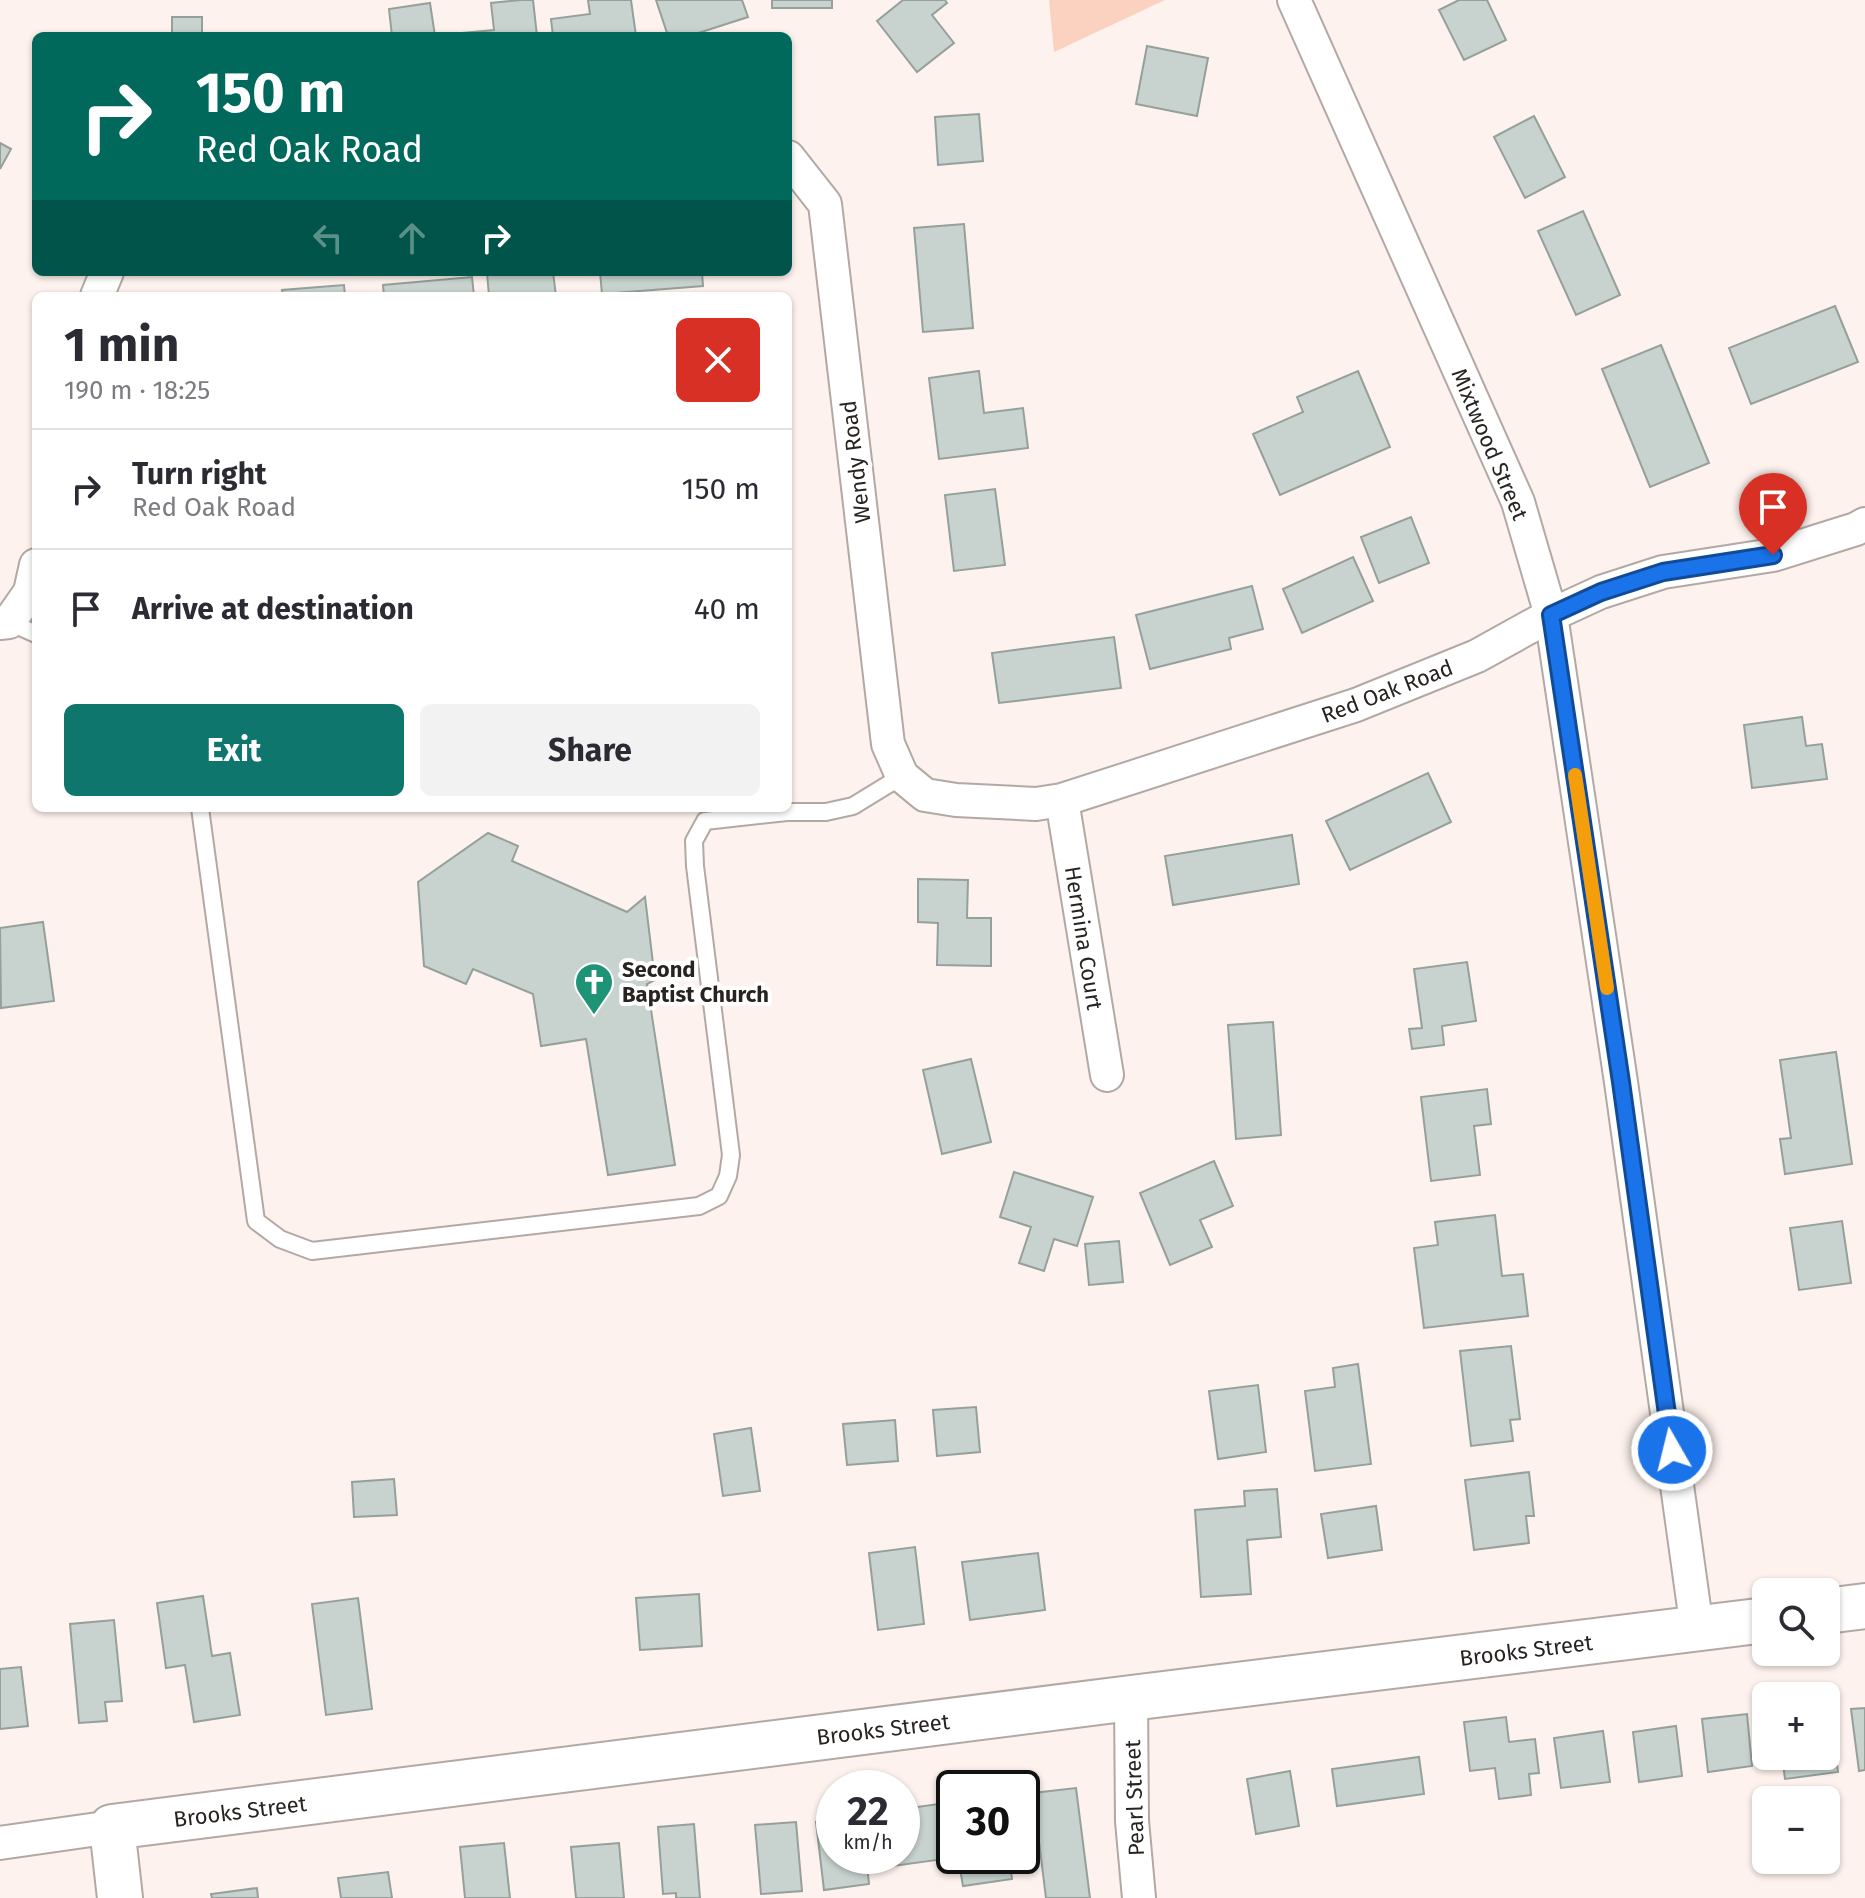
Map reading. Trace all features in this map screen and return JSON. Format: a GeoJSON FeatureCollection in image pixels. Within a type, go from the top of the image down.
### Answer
{"type":"FeatureCollection","features":[{"type":"Feature","properties":{"kind":"street","name":"Mixtwood Street"},"geometry":{"type":"LineString","coordinates":[[1294,0],[1518,502],[1551,615],[1621,1082],[1697,1629]]}},
{"type":"Feature","properties":{"kind":"street","name":"Wendy Road"},"geometry":{"type":"LineString","coordinates":[[792,162],[825,204],[888,744],[902,776]]}},
{"type":"Feature","properties":{"kind":"street","name":"Red Oak Road"},"geometry":{"type":"LineString","coordinates":[[902,776],[925,795],[956,800],[1036,804],[1062,800],[1356,705],[1477,656],[1551,615],[1601,592],[1663,572],[1773,555],[1865,524]]}},
{"type":"Feature","properties":{"kind":"street"},"geometry":{"type":"LineString","coordinates":[[15,626],[32,583]]}},
{"type":"Feature","properties":{"kind":"street","name":"Hermina Court"},"geometry":{"type":"LineString","coordinates":[[1062,800],[1107,1075]]}},
{"type":"Feature","properties":{"kind":"street"},"geometry":{"type":"LineString","coordinates":[[1840,1609],[1865,1606]]}},
{"type":"Feature","properties":{"kind":"street","name":"Brooks Street"},"geometry":{"type":"LineString","coordinates":[[0,1843],[1752,1622]]}},
{"type":"Feature","properties":{"kind":"street","name":"Pearl Street"},"geometry":{"type":"LineString","coordinates":[[1131,1698],[1132,1821],[1139,1898]]}},
{"type":"Feature","properties":{"kind":"street"},"geometry":{"type":"LineString","coordinates":[[112,1827],[120,1898]]}},
{"type":"Feature","properties":{"kind":"lane"},"geometry":{"type":"LineString","coordinates":[[792,812],[826,812],[853,806],[902,776]]}},
{"type":"Feature","properties":{"kind":"lane"},"geometry":{"type":"LineString","coordinates":[[201,812],[256,1221],[280,1239],[312,1251],[699,1206],[719,1196],[728,1176],[731,1155],[694,841],[705,821],[787,812]]}},
{"type":"Feature","properties":{"kind":"shaded area"},"geometry":{"type":"Polygon","coordinates":[[[1049,0],[1165,0],[1054,52],[1049,0]]]}},
{"type":"Feature","properties":{"kind":"building"},"geometry":{"type":"Polygon","coordinates":[[[533,0],[537,32],[473,32],[494,30],[491,3],[533,0]]]}},
{"type":"Feature","properties":{"kind":"building"},"geometry":{"type":"Polygon","coordinates":[[[588,0],[631,0],[635,32],[553,32],[551,19],[590,14],[588,0]]]}},
{"type":"Feature","properties":{"kind":"building"},"geometry":{"type":"Polygon","coordinates":[[[656,0],[742,0],[748,17],[701,32],[667,32],[656,0]]]}},
{"type":"Feature","properties":{"kind":"building"},"geometry":{"type":"Polygon","coordinates":[[[772,0],[832,0],[832,8],[772,8],[772,0]]]}},
{"type":"Feature","properties":{"kind":"building"},"geometry":{"type":"Polygon","coordinates":[[[903,0],[945,0],[947,3],[932,15],[954,43],[917,72],[877,21],[903,0]]]}},
{"type":"Feature","properties":{"kind":"building"},"geometry":{"type":"Polygon","coordinates":[[[1459,0],[1487,0],[1506,40],[1464,60],[1439,10],[1459,0]]]}},
{"type":"Feature","properties":{"kind":"building"},"geometry":{"type":"Polygon","coordinates":[[[430,3],[434,32],[392,32],[389,9],[430,3]]]}},
{"type":"Feature","properties":{"kind":"building"},"geometry":{"type":"Polygon","coordinates":[[[172,17],[202,17],[202,32],[172,32],[172,17]]]}},
{"type":"Feature","properties":{"kind":"building"},"geometry":{"type":"Polygon","coordinates":[[[1147,46],[1208,58],[1197,116],[1136,104],[1147,46]]]}},
{"type":"Feature","properties":{"kind":"building"},"geometry":{"type":"Polygon","coordinates":[[[979,114],[983,161],[938,165],[935,117],[979,114]]]}},
{"type":"Feature","properties":{"kind":"building"},"geometry":{"type":"Polygon","coordinates":[[[1534,116],[1565,177],[1525,198],[1494,137],[1534,116]]]}},
{"type":"Feature","properties":{"kind":"building"},"geometry":{"type":"Polygon","coordinates":[[[0,143],[11,149],[0,169],[0,143]]]}},
{"type":"Feature","properties":{"kind":"building"},"geometry":{"type":"Polygon","coordinates":[[[1583,211],[1620,295],[1576,315],[1538,231],[1583,211]]]}},
{"type":"Feature","properties":{"kind":"building"},"geometry":{"type":"Polygon","coordinates":[[[964,224],[973,328],[923,332],[914,228],[964,224]]]}},
{"type":"Feature","properties":{"kind":"building"},"geometry":{"type":"Polygon","coordinates":[[[487,276],[554,276],[556,292],[489,292],[487,276]]]}},
{"type":"Feature","properties":{"kind":"building"},"geometry":{"type":"Polygon","coordinates":[[[600,276],[702,276],[703,286],[602,292],[600,276]]]}},
{"type":"Feature","properties":{"kind":"building"},"geometry":{"type":"Polygon","coordinates":[[[472,277],[474,292],[384,292],[383,285],[472,277]]]}},
{"type":"Feature","properties":{"kind":"building"},"geometry":{"type":"Polygon","coordinates":[[[344,285],[345,292],[282,292],[344,285]]]}},
{"type":"Feature","properties":{"kind":"building"},"geometry":{"type":"Polygon","coordinates":[[[1835,306],[1858,362],[1751,404],[1729,348],[1835,306]]]}},
{"type":"Feature","properties":{"kind":"building"},"geometry":{"type":"Polygon","coordinates":[[[1661,345],[1709,463],[1650,487],[1602,369],[1661,345]]]}},
{"type":"Feature","properties":{"kind":"building"},"geometry":{"type":"Polygon","coordinates":[[[979,371],[984,413],[1023,408],[1028,448],[939,459],[929,378],[979,371]]]}},
{"type":"Feature","properties":{"kind":"building"},"geometry":{"type":"Polygon","coordinates":[[[1358,371],[1390,447],[1280,495],[1253,434],[1303,412],[1297,397],[1358,371]]]}},
{"type":"Feature","properties":{"kind":"building"},"geometry":{"type":"Polygon","coordinates":[[[995,489],[1005,565],[954,571],[945,495],[995,489]]]}},
{"type":"Feature","properties":{"kind":"building"},"geometry":{"type":"Polygon","coordinates":[[[1411,517],[1429,563],[1379,583],[1361,537],[1411,517]]]}},
{"type":"Feature","properties":{"kind":"building"},"geometry":{"type":"Polygon","coordinates":[[[1353,557],[1373,601],[1302,633],[1283,589],[1353,557]]]}},
{"type":"Feature","properties":{"kind":"building"},"geometry":{"type":"Polygon","coordinates":[[[1252,586],[1263,629],[1229,638],[1231,649],[1150,669],[1136,615],[1252,586]]]}},
{"type":"Feature","properties":{"kind":"building"},"geometry":{"type":"Polygon","coordinates":[[[1114,637],[1121,688],[999,703],[992,653],[1114,637]]]}},
{"type":"Feature","properties":{"kind":"building"},"geometry":{"type":"Polygon","coordinates":[[[1802,717],[1806,746],[1822,744],[1827,779],[1752,788],[1744,725],[1802,717]]]}},
{"type":"Feature","properties":{"kind":"building"},"geometry":{"type":"Polygon","coordinates":[[[1428,773],[1451,822],[1350,870],[1326,821],[1428,773]]]}},
{"type":"Feature","properties":{"kind":"building","name":"Second Baptist Church"},"geometry":{"type":"Polygon","coordinates":[[[488,833],[518,846],[512,861],[627,912],[645,897],[655,980],[647,984],[675,1165],[608,1175],[586,1039],[541,1046],[533,994],[473,969],[466,984],[424,966],[418,882],[488,833]]]}},
{"type":"Feature","properties":{"kind":"building"},"geometry":{"type":"Polygon","coordinates":[[[1292,835],[1299,884],[1173,905],[1165,856],[1292,835]]]}},
{"type":"Feature","properties":{"kind":"building"},"geometry":{"type":"Polygon","coordinates":[[[918,879],[968,880],[967,918],[991,918],[991,966],[937,965],[938,923],[918,922],[918,879]]]}},
{"type":"Feature","properties":{"kind":"building"},"geometry":{"type":"Polygon","coordinates":[[[43,922],[54,1001],[1,1008],[0,928],[43,922]]]}},
{"type":"Feature","properties":{"kind":"building"},"geometry":{"type":"Polygon","coordinates":[[[1467,962],[1476,1021],[1442,1026],[1444,1045],[1412,1049],[1409,1029],[1422,1028],[1414,969],[1467,962]]]}},
{"type":"Feature","properties":{"kind":"building"},"geometry":{"type":"Polygon","coordinates":[[[1273,1022],[1281,1135],[1236,1139],[1228,1025],[1273,1022]]]}},
{"type":"Feature","properties":{"kind":"building"},"geometry":{"type":"Polygon","coordinates":[[[1836,1052],[1852,1164],[1785,1174],[1780,1139],[1791,1138],[1780,1060],[1836,1052]]]}},
{"type":"Feature","properties":{"kind":"building"},"geometry":{"type":"Polygon","coordinates":[[[971,1059],[991,1142],[942,1154],[923,1070],[971,1059]]]}},
{"type":"Feature","properties":{"kind":"building"},"geometry":{"type":"Polygon","coordinates":[[[1487,1089],[1491,1124],[1474,1126],[1480,1175],[1431,1181],[1421,1097],[1487,1089]]]}},
{"type":"Feature","properties":{"kind":"building"},"geometry":{"type":"Polygon","coordinates":[[[1214,1161],[1233,1206],[1200,1220],[1212,1247],[1170,1265],[1140,1193],[1214,1161]]]}},
{"type":"Feature","properties":{"kind":"building"},"geometry":{"type":"Polygon","coordinates":[[[1014,1172],[1093,1197],[1077,1246],[1054,1239],[1044,1271],[1019,1263],[1031,1227],[1000,1217],[1014,1172]]]}},
{"type":"Feature","properties":{"kind":"building"},"geometry":{"type":"Polygon","coordinates":[[[1495,1215],[1502,1276],[1523,1274],[1528,1316],[1424,1328],[1414,1248],[1438,1245],[1435,1222],[1495,1215]]]}},
{"type":"Feature","properties":{"kind":"building"},"geometry":{"type":"Polygon","coordinates":[[[1842,1221],[1851,1283],[1799,1290],[1790,1228],[1842,1221]]]}},
{"type":"Feature","properties":{"kind":"building"},"geometry":{"type":"Polygon","coordinates":[[[1119,1241],[1123,1282],[1089,1285],[1085,1244],[1119,1241]]]}},
{"type":"Feature","properties":{"kind":"building"},"geometry":{"type":"Polygon","coordinates":[[[1511,1346],[1520,1419],[1510,1420],[1513,1441],[1471,1446],[1460,1351],[1511,1346]]]}},
{"type":"Feature","properties":{"kind":"building"},"geometry":{"type":"Polygon","coordinates":[[[1358,1364],[1371,1464],[1315,1471],[1305,1391],[1335,1387],[1333,1368],[1358,1364]]]}},
{"type":"Feature","properties":{"kind":"building"},"geometry":{"type":"Polygon","coordinates":[[[1258,1385],[1266,1452],[1218,1459],[1209,1391],[1258,1385]]]}},
{"type":"Feature","properties":{"kind":"building"},"geometry":{"type":"Polygon","coordinates":[[[976,1407],[980,1452],[937,1456],[933,1410],[976,1407]]]}},
{"type":"Feature","properties":{"kind":"building"},"geometry":{"type":"Polygon","coordinates":[[[895,1420],[898,1461],[847,1465],[843,1424],[895,1420]]]}},
{"type":"Feature","properties":{"kind":"building"},"geometry":{"type":"Polygon","coordinates":[[[751,1428],[760,1491],[723,1496],[714,1434],[751,1428]]]}},
{"type":"Feature","properties":{"kind":"building"},"geometry":{"type":"Polygon","coordinates":[[[1529,1472],[1534,1516],[1526,1516],[1529,1543],[1474,1550],[1465,1480],[1529,1472]]]}},
{"type":"Feature","properties":{"kind":"building"},"geometry":{"type":"Polygon","coordinates":[[[394,1479],[397,1515],[354,1517],[352,1482],[394,1479]]]}},
{"type":"Feature","properties":{"kind":"building"},"geometry":{"type":"Polygon","coordinates":[[[1277,1489],[1281,1537],[1247,1540],[1251,1594],[1201,1597],[1195,1510],[1245,1506],[1244,1491],[1277,1489]]]}},
{"type":"Feature","properties":{"kind":"building"},"geometry":{"type":"Polygon","coordinates":[[[1376,1506],[1382,1550],[1328,1558],[1321,1514],[1376,1506]]]}},
{"type":"Feature","properties":{"kind":"building"},"geometry":{"type":"Polygon","coordinates":[[[915,1547],[924,1624],[878,1630],[869,1553],[915,1547]]]}},
{"type":"Feature","properties":{"kind":"building"},"geometry":{"type":"Polygon","coordinates":[[[1038,1553],[1045,1610],[970,1620],[962,1562],[1038,1553]]]}},
{"type":"Feature","properties":{"kind":"building"},"geometry":{"type":"Polygon","coordinates":[[[699,1594],[702,1646],[640,1650],[636,1598],[699,1594]]]}},
{"type":"Feature","properties":{"kind":"building"},"geometry":{"type":"Polygon","coordinates":[[[203,1596],[212,1656],[230,1653],[240,1715],[194,1722],[185,1665],[166,1668],[157,1603],[203,1596]]]}},
{"type":"Feature","properties":{"kind":"building"},"geometry":{"type":"Polygon","coordinates":[[[358,1598],[372,1709],[326,1715],[312,1604],[358,1598]]]}},
{"type":"Feature","properties":{"kind":"building"},"geometry":{"type":"Polygon","coordinates":[[[114,1620],[122,1701],[105,1702],[107,1721],[79,1723],[70,1624],[114,1620]]]}},
{"type":"Feature","properties":{"kind":"building"},"geometry":{"type":"Polygon","coordinates":[[[21,1667],[28,1726],[0,1729],[0,1669],[21,1667]]]}},
{"type":"Feature","properties":{"kind":"building"},"geometry":{"type":"Polygon","coordinates":[[[1865,1708],[1865,1770],[1859,1771],[1851,1709],[1865,1708]]]}},
{"type":"Feature","properties":{"kind":"building"},"geometry":{"type":"Polygon","coordinates":[[[1747,1714],[1752,1766],[1708,1772],[1702,1719],[1747,1714]]]}},
{"type":"Feature","properties":{"kind":"building"},"geometry":{"type":"Polygon","coordinates":[[[1506,1717],[1509,1742],[1535,1739],[1539,1773],[1529,1774],[1531,1795],[1499,1799],[1495,1768],[1470,1771],[1464,1722],[1506,1717]]]}},
{"type":"Feature","properties":{"kind":"building"},"geometry":{"type":"Polygon","coordinates":[[[1676,1726],[1682,1776],[1639,1782],[1633,1732],[1676,1726]]]}},
{"type":"Feature","properties":{"kind":"building"},"geometry":{"type":"Polygon","coordinates":[[[1603,1731],[1610,1782],[1561,1788],[1554,1738],[1603,1731]]]}},
{"type":"Feature","properties":{"kind":"building"},"geometry":{"type":"Polygon","coordinates":[[[1419,1757],[1424,1794],[1337,1806],[1332,1769],[1419,1757]]]}},
{"type":"Feature","properties":{"kind":"building"},"geometry":{"type":"Polygon","coordinates":[[[1784,1770],[1838,1770],[1838,1772],[1785,1779],[1784,1770]]]}},
{"type":"Feature","properties":{"kind":"building"},"geometry":{"type":"Polygon","coordinates":[[[1290,1771],[1299,1826],[1256,1834],[1247,1779],[1290,1771]]]}},
{"type":"Feature","properties":{"kind":"building"},"geometry":{"type":"Polygon","coordinates":[[[1076,1788],[1090,1898],[1046,1898],[1040,1850],[1040,1792],[1076,1788]]]}},
{"type":"Feature","properties":{"kind":"building"},"geometry":{"type":"Polygon","coordinates":[[[936,1804],[936,1860],[920,1862],[920,1807],[936,1804]]]}},
{"type":"Feature","properties":{"kind":"building"},"geometry":{"type":"Polygon","coordinates":[[[796,1822],[802,1891],[761,1894],[755,1825],[796,1822]]]}},
{"type":"Feature","properties":{"kind":"building"},"geometry":{"type":"Polygon","coordinates":[[[694,1824],[700,1898],[676,1898],[676,1893],[663,1894],[658,1827],[694,1824]]]}},
{"type":"Feature","properties":{"kind":"building"},"geometry":{"type":"Polygon","coordinates":[[[504,1843],[510,1898],[465,1898],[460,1847],[504,1843]]]}},
{"type":"Feature","properties":{"kind":"building"},"geometry":{"type":"Polygon","coordinates":[[[619,1843],[624,1898],[576,1898],[571,1847],[619,1843]]]}},
{"type":"Feature","properties":{"kind":"building"},"geometry":{"type":"Polygon","coordinates":[[[388,1872],[392,1898],[341,1898],[338,1878],[388,1872]]]}},
{"type":"Feature","properties":{"kind":"building"},"geometry":{"type":"Polygon","coordinates":[[[822,1874],[868,1874],[869,1884],[824,1890],[822,1874]]]}},
{"type":"Feature","properties":{"kind":"building"},"geometry":{"type":"Polygon","coordinates":[[[961,1874],[1011,1874],[1012,1879],[963,1886],[961,1874]]]}},
{"type":"Feature","properties":{"kind":"building"},"geometry":{"type":"Polygon","coordinates":[[[257,1888],[258,1898],[212,1898],[211,1894],[257,1888]]]}},
{"type":"Feature","properties":{"kind":"slow traffic"},"geometry":{"type":"LineString","coordinates":[[1575,775],[1607,988]]}},
{"type":"Feature","properties":{"kind":"place","name":"Second Baptist Church"},"geometry":{"type":"Point","coordinates":[594,1016]}},
{"type":"Feature","properties":{"kind":"route"},"geometry":{"type":"LineString","coordinates":[[1672,1450],[1551,615],[1601,592],[1663,572],[1773,555]]}}]}
